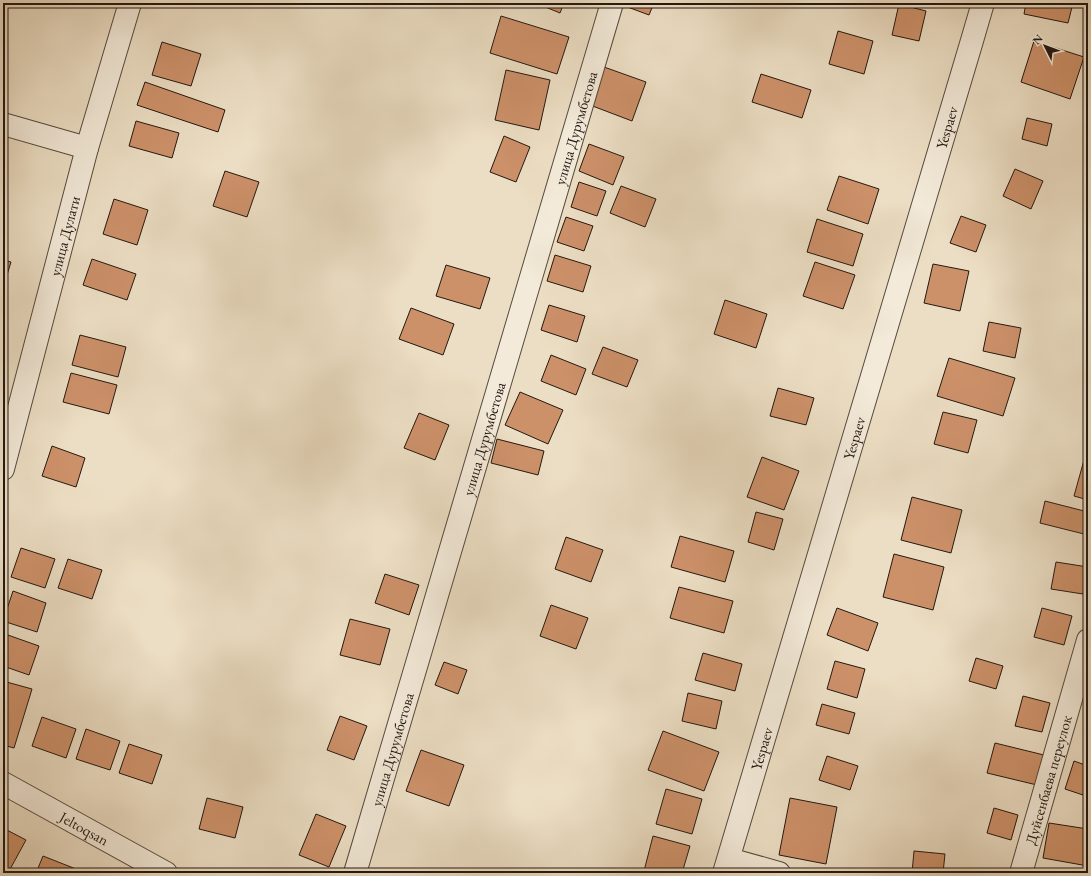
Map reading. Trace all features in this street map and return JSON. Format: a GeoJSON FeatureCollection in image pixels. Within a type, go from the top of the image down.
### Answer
{"type":"FeatureCollection","features":[{"type":"Feature","properties":{"kind":"street","name":"улица Дулати"},"geometry":{"type":"LineString","coordinates":[[3,470],[87,148],[130,3]]}},
{"type":"Feature","properties":{"kind":"street","name":"улица Дурумбетова"},"geometry":{"type":"LineString","coordinates":[[355,873],[612,3]]}},
{"type":"Feature","properties":{"kind":"street","name":"Yespaev"},"geometry":{"type":"LineString","coordinates":[[727,866],[969,52],[982,3]]}},
{"type":"Feature","properties":{"kind":"street"},"geometry":{"type":"LineString","coordinates":[[3,124],[87,148]]}},
{"type":"Feature","properties":{"kind":"street","name":"Дуйсенбаева переулок"},"geometry":{"type":"LineString","coordinates":[[1021,873],[1088,640]]}},
{"type":"Feature","properties":{"kind":"street","name":"Jeltoqsan"},"geometry":{"type":"LineString","coordinates":[[3,783],[166,873]]}},
{"type":"Feature","properties":{"kind":"street"},"geometry":{"type":"LineString","coordinates":[[727,866],[779,873]]}},
{"type":"Feature","properties":{"kind":"building"},"geometry":{"type":"Polygon","coordinates":[[[564,3],[560,13],[538,4],[564,3]]]}},
{"type":"Feature","properties":{"kind":"building"},"geometry":{"type":"Polygon","coordinates":[[[626,3],[654,3],[649,15],[625,6],[626,3]]]}},
{"type":"Feature","properties":{"kind":"building"},"geometry":{"type":"Polygon","coordinates":[[[1026,3],[1073,3],[1068,23],[1024,14],[1026,3]]]}},
{"type":"Feature","properties":{"kind":"building"},"geometry":{"type":"Polygon","coordinates":[[[899,4],[926,11],[919,41],[892,35],[899,4]]]}},
{"type":"Feature","properties":{"kind":"building"},"geometry":{"type":"Polygon","coordinates":[[[501,16],[569,37],[557,74],[490,53],[501,16]]]}},
{"type":"Feature","properties":{"kind":"building"},"geometry":{"type":"Polygon","coordinates":[[[838,31],[873,41],[864,74],[829,64],[838,31]]]}},
{"type":"Feature","properties":{"kind":"building"},"geometry":{"type":"Polygon","coordinates":[[[1034,41],[1084,57],[1070,99],[1021,82],[1034,41]]]}},
{"type":"Feature","properties":{"kind":"building"},"geometry":{"type":"Polygon","coordinates":[[[162,42],[201,54],[191,86],[152,75],[162,42]]]}},
{"type":"Feature","properties":{"kind":"building"},"geometry":{"type":"Polygon","coordinates":[[[604,67],[646,82],[632,121],[590,105],[604,67]]]}},
{"type":"Feature","properties":{"kind":"building"},"geometry":{"type":"Polygon","coordinates":[[[506,70],[550,80],[539,130],[495,120],[506,70]]]}},
{"type":"Feature","properties":{"kind":"building"},"geometry":{"type":"Polygon","coordinates":[[[761,74],[811,90],[802,118],[752,102],[761,74]]]}},
{"type":"Feature","properties":{"kind":"building"},"geometry":{"type":"Polygon","coordinates":[[[145,82],[225,110],[218,132],[137,105],[145,82]]]}},
{"type":"Feature","properties":{"kind":"building"},"geometry":{"type":"Polygon","coordinates":[[[1027,118],[1052,124],[1047,146],[1022,139],[1027,118]]]}},
{"type":"Feature","properties":{"kind":"building"},"geometry":{"type":"Polygon","coordinates":[[[136,121],[179,133],[172,158],[129,146],[136,121]]]}},
{"type":"Feature","properties":{"kind":"building"},"geometry":{"type":"Polygon","coordinates":[[[504,136],[530,147],[516,182],[490,172],[504,136]]]}},
{"type":"Feature","properties":{"kind":"building"},"geometry":{"type":"Polygon","coordinates":[[[589,144],[624,157],[613,185],[579,171],[589,144]]]}},
{"type":"Feature","properties":{"kind":"building"},"geometry":{"type":"Polygon","coordinates":[[[1015,169],[1043,181],[1031,209],[1003,196],[1015,169]]]}},
{"type":"Feature","properties":{"kind":"building"},"geometry":{"type":"Polygon","coordinates":[[[225,171],[259,182],[247,217],[213,206],[225,171]]]}},
{"type":"Feature","properties":{"kind":"building"},"geometry":{"type":"Polygon","coordinates":[[[839,176],[879,189],[868,224],[827,210],[839,176]]]}},
{"type":"Feature","properties":{"kind":"building"},"geometry":{"type":"Polygon","coordinates":[[[579,182],[606,191],[597,216],[571,207],[579,182]]]}},
{"type":"Feature","properties":{"kind":"building"},"geometry":{"type":"Polygon","coordinates":[[[621,186],[656,199],[645,227],[610,213],[621,186]]]}},
{"type":"Feature","properties":{"kind":"building"},"geometry":{"type":"Polygon","coordinates":[[[114,199],[148,210],[137,245],[103,234],[114,199]]]}},
{"type":"Feature","properties":{"kind":"building"},"geometry":{"type":"Polygon","coordinates":[[[961,216],[986,225],[976,252],[950,243],[961,216]]]}},
{"type":"Feature","properties":{"kind":"building"},"geometry":{"type":"Polygon","coordinates":[[[566,217],[593,226],[584,251],[557,242],[566,217]]]}},
{"type":"Feature","properties":{"kind":"building"},"geometry":{"type":"Polygon","coordinates":[[[817,219],[863,234],[853,266],[807,252],[817,219]]]}},
{"type":"Feature","properties":{"kind":"building"},"geometry":{"type":"Polygon","coordinates":[[[555,255],[591,266],[583,292],[547,281],[555,255]]]}},
{"type":"Feature","properties":{"kind":"building"},"geometry":{"type":"Polygon","coordinates":[[[92,259],[136,274],[127,300],[83,285],[92,259]]]}},
{"type":"Feature","properties":{"kind":"building"},"geometry":{"type":"Polygon","coordinates":[[[3,260],[11,262],[3,288],[3,260]]]}},
{"type":"Feature","properties":{"kind":"building"},"geometry":{"type":"Polygon","coordinates":[[[815,262],[855,275],[843,309],[803,296],[815,262]]]}},
{"type":"Feature","properties":{"kind":"building"},"geometry":{"type":"Polygon","coordinates":[[[933,264],[969,271],[960,311],[924,303],[933,264]]]}},
{"type":"Feature","properties":{"kind":"building"},"geometry":{"type":"Polygon","coordinates":[[[446,265],[490,278],[480,309],[436,296],[446,265]]]}},
{"type":"Feature","properties":{"kind":"building"},"geometry":{"type":"Polygon","coordinates":[[[725,300],[767,314],[756,348],[714,334],[725,300]]]}},
{"type":"Feature","properties":{"kind":"building"},"geometry":{"type":"Polygon","coordinates":[[[549,305],[585,316],[577,342],[541,330],[549,305]]]}},
{"type":"Feature","properties":{"kind":"building"},"geometry":{"type":"Polygon","coordinates":[[[411,308],[454,324],[443,355],[399,339],[411,308]]]}},
{"type":"Feature","properties":{"kind":"building"},"geometry":{"type":"Polygon","coordinates":[[[989,322],[1021,328],[1015,358],[983,351],[989,322]]]}},
{"type":"Feature","properties":{"kind":"building"},"geometry":{"type":"Polygon","coordinates":[[[80,335],[126,347],[118,377],[72,365],[80,335]]]}},
{"type":"Feature","properties":{"kind":"building"},"geometry":{"type":"Polygon","coordinates":[[[603,347],[638,360],[627,387],[592,374],[603,347]]]}},
{"type":"Feature","properties":{"kind":"building"},"geometry":{"type":"Polygon","coordinates":[[[551,355],[586,369],[576,395],[541,381],[551,355]]]}},
{"type":"Feature","properties":{"kind":"building"},"geometry":{"type":"Polygon","coordinates":[[[949,358],[1015,378],[1003,416],[937,396],[949,358]]]}},
{"type":"Feature","properties":{"kind":"building"},"geometry":{"type":"Polygon","coordinates":[[[71,373],[117,385],[109,414],[63,402],[71,373]]]}},
{"type":"Feature","properties":{"kind":"building"},"geometry":{"type":"Polygon","coordinates":[[[778,388],[814,398],[806,425],[770,416],[778,388]]]}},
{"type":"Feature","properties":{"kind":"building"},"geometry":{"type":"Polygon","coordinates":[[[520,392],[563,410],[548,444],[505,425],[520,392]]]}},
{"type":"Feature","properties":{"kind":"building"},"geometry":{"type":"Polygon","coordinates":[[[943,412],[977,420],[968,453],[934,444],[943,412]]]}},
{"type":"Feature","properties":{"kind":"building"},"geometry":{"type":"Polygon","coordinates":[[[419,413],[449,425],[435,460],[404,448],[419,413]]]}},
{"type":"Feature","properties":{"kind":"building"},"geometry":{"type":"Polygon","coordinates":[[[497,439],[544,451],[538,475],[491,463],[497,439]]]}},
{"type":"Feature","properties":{"kind":"building"},"geometry":{"type":"Polygon","coordinates":[[[52,446],[85,458],[76,487],[42,476],[52,446]]]}},
{"type":"Feature","properties":{"kind":"building"},"geometry":{"type":"Polygon","coordinates":[[[762,457],[799,471],[784,510],[747,497],[762,457]]]}},
{"type":"Feature","properties":{"kind":"building"},"geometry":{"type":"Polygon","coordinates":[[[1084,460],[1088,461],[1088,500],[1074,496],[1084,460]]]}},
{"type":"Feature","properties":{"kind":"building"},"geometry":{"type":"Polygon","coordinates":[[[912,497],[962,510],[951,553],[901,540],[912,497]]]}},
{"type":"Feature","properties":{"kind":"building"},"geometry":{"type":"Polygon","coordinates":[[[1045,501],[1088,512],[1088,535],[1040,523],[1045,501]]]}},
{"type":"Feature","properties":{"kind":"building"},"geometry":{"type":"Polygon","coordinates":[[[756,512],[783,519],[774,550],[748,542],[756,512]]]}},
{"type":"Feature","properties":{"kind":"building"},"geometry":{"type":"Polygon","coordinates":[[[680,536],[734,551],[725,582],[671,567],[680,536]]]}},
{"type":"Feature","properties":{"kind":"building"},"geometry":{"type":"Polygon","coordinates":[[[566,537],[603,550],[591,582],[555,569],[566,537]]]}},
{"type":"Feature","properties":{"kind":"building"},"geometry":{"type":"Polygon","coordinates":[[[21,548],[55,559],[45,588],[11,577],[21,548]]]}},
{"type":"Feature","properties":{"kind":"building"},"geometry":{"type":"Polygon","coordinates":[[[894,554],[944,567],[933,610],[883,597],[894,554]]]}},
{"type":"Feature","properties":{"kind":"building"},"geometry":{"type":"Polygon","coordinates":[[[68,559],[102,570],[92,599],[58,588],[68,559]]]}},
{"type":"Feature","properties":{"kind":"building"},"geometry":{"type":"Polygon","coordinates":[[[1056,562],[1088,567],[1083,594],[1051,589],[1056,562]]]}},
{"type":"Feature","properties":{"kind":"building"},"geometry":{"type":"Polygon","coordinates":[[[385,574],[419,585],[409,615],[375,603],[385,574]]]}},
{"type":"Feature","properties":{"kind":"building"},"geometry":{"type":"Polygon","coordinates":[[[679,587],[733,601],[724,633],[670,618],[679,587]]]}},
{"type":"Feature","properties":{"kind":"building"},"geometry":{"type":"Polygon","coordinates":[[[13,591],[46,603],[37,632],[3,621],[13,591]]]}},
{"type":"Feature","properties":{"kind":"building"},"geometry":{"type":"Polygon","coordinates":[[[551,605],[588,618],[576,649],[540,636],[551,605]]]}},
{"type":"Feature","properties":{"kind":"building"},"geometry":{"type":"Polygon","coordinates":[[[837,608],[878,623],[868,651],[827,635],[837,608]]]}},
{"type":"Feature","properties":{"kind":"building"},"geometry":{"type":"Polygon","coordinates":[[[1042,608],[1072,616],[1064,645],[1034,637],[1042,608]]]}},
{"type":"Feature","properties":{"kind":"building"},"geometry":{"type":"Polygon","coordinates":[[[350,619],[390,629],[380,665],[340,655],[350,619]]]}},
{"type":"Feature","properties":{"kind":"building"},"geometry":{"type":"Polygon","coordinates":[[[5,634],[39,646],[29,675],[3,666],[3,641],[5,634]]]}},
{"type":"Feature","properties":{"kind":"building"},"geometry":{"type":"Polygon","coordinates":[[[703,653],[742,664],[735,691],[695,680],[703,653]]]}},
{"type":"Feature","properties":{"kind":"building"},"geometry":{"type":"Polygon","coordinates":[[[976,658],[1003,666],[996,689],[969,681],[976,658]]]}},
{"type":"Feature","properties":{"kind":"building"},"geometry":{"type":"Polygon","coordinates":[[[835,661],[865,669],[857,698],[827,689],[835,661]]]}},
{"type":"Feature","properties":{"kind":"building"},"geometry":{"type":"Polygon","coordinates":[[[444,662],[467,670],[458,694],[435,685],[444,662]]]}},
{"type":"Feature","properties":{"kind":"building"},"geometry":{"type":"Polygon","coordinates":[[[3,681],[32,689],[14,748],[3,745],[3,681]]]}},
{"type":"Feature","properties":{"kind":"building"},"geometry":{"type":"Polygon","coordinates":[[[688,693],[722,701],[716,729],[682,721],[688,693]]]}},
{"type":"Feature","properties":{"kind":"building"},"geometry":{"type":"Polygon","coordinates":[[[1023,696],[1050,703],[1042,732],[1015,726],[1023,696]]]}},
{"type":"Feature","properties":{"kind":"building"},"geometry":{"type":"Polygon","coordinates":[[[822,704],[855,713],[849,734],[816,725],[822,704]]]}},
{"type":"Feature","properties":{"kind":"building"},"geometry":{"type":"Polygon","coordinates":[[[340,716],[367,726],[354,760],[327,750],[340,716]]]}},
{"type":"Feature","properties":{"kind":"building"},"geometry":{"type":"Polygon","coordinates":[[[42,717],[76,729],[66,758],[32,746],[42,717]]]}},
{"type":"Feature","properties":{"kind":"building"},"geometry":{"type":"Polygon","coordinates":[[[86,729],[120,741],[110,770],[76,759],[86,729]]]}},
{"type":"Feature","properties":{"kind":"building"},"geometry":{"type":"Polygon","coordinates":[[[663,731],[719,752],[704,791],[648,770],[663,731]]]}},
{"type":"Feature","properties":{"kind":"building"},"geometry":{"type":"Polygon","coordinates":[[[995,743],[1044,755],[1037,785],[987,773],[995,743]]]}},
{"type":"Feature","properties":{"kind":"building"},"geometry":{"type":"Polygon","coordinates":[[[129,744],[162,755],[152,784],[119,773],[129,744]]]}},
{"type":"Feature","properties":{"kind":"building"},"geometry":{"type":"Polygon","coordinates":[[[421,750],[464,765],[449,806],[406,791],[421,750]]]}},
{"type":"Feature","properties":{"kind":"building"},"geometry":{"type":"Polygon","coordinates":[[[827,756],[858,766],[850,790],[819,780],[827,756]]]}},
{"type":"Feature","properties":{"kind":"building"},"geometry":{"type":"Polygon","coordinates":[[[1074,761],[1088,766],[1088,792],[1086,796],[1065,789],[1074,761]]]}},
{"type":"Feature","properties":{"kind":"building"},"geometry":{"type":"Polygon","coordinates":[[[666,789],[702,799],[692,834],[656,824],[666,789]]]}},
{"type":"Feature","properties":{"kind":"building"},"geometry":{"type":"Polygon","coordinates":[[[207,798],[243,807],[235,838],[199,829],[207,798]]]}},
{"type":"Feature","properties":{"kind":"building"},"geometry":{"type":"Polygon","coordinates":[[[790,798],[837,807],[826,864],[779,855],[790,798]]]}},
{"type":"Feature","properties":{"kind":"building"},"geometry":{"type":"Polygon","coordinates":[[[994,808],[1018,815],[1011,840],[987,833],[994,808]]]}},
{"type":"Feature","properties":{"kind":"building"},"geometry":{"type":"Polygon","coordinates":[[[316,814],[346,826],[329,867],[299,855],[316,814]]]}},
{"type":"Feature","properties":{"kind":"building"},"geometry":{"type":"Polygon","coordinates":[[[1049,823],[1088,829],[1088,866],[1043,858],[1049,823]]]}},
{"type":"Feature","properties":{"kind":"building"},"geometry":{"type":"Polygon","coordinates":[[[3,828],[26,840],[8,873],[3,872],[3,828]]]}},
{"type":"Feature","properties":{"kind":"building"},"geometry":{"type":"Polygon","coordinates":[[[653,836],[690,846],[682,873],[650,873],[644,871],[653,836]]]}},
{"type":"Feature","properties":{"kind":"building"},"geometry":{"type":"Polygon","coordinates":[[[914,851],[945,854],[943,873],[912,873],[914,851]]]}},
{"type":"Feature","properties":{"kind":"building"},"geometry":{"type":"Polygon","coordinates":[[[43,856],[76,869],[75,873],[36,873],[43,856]]]}}]}
